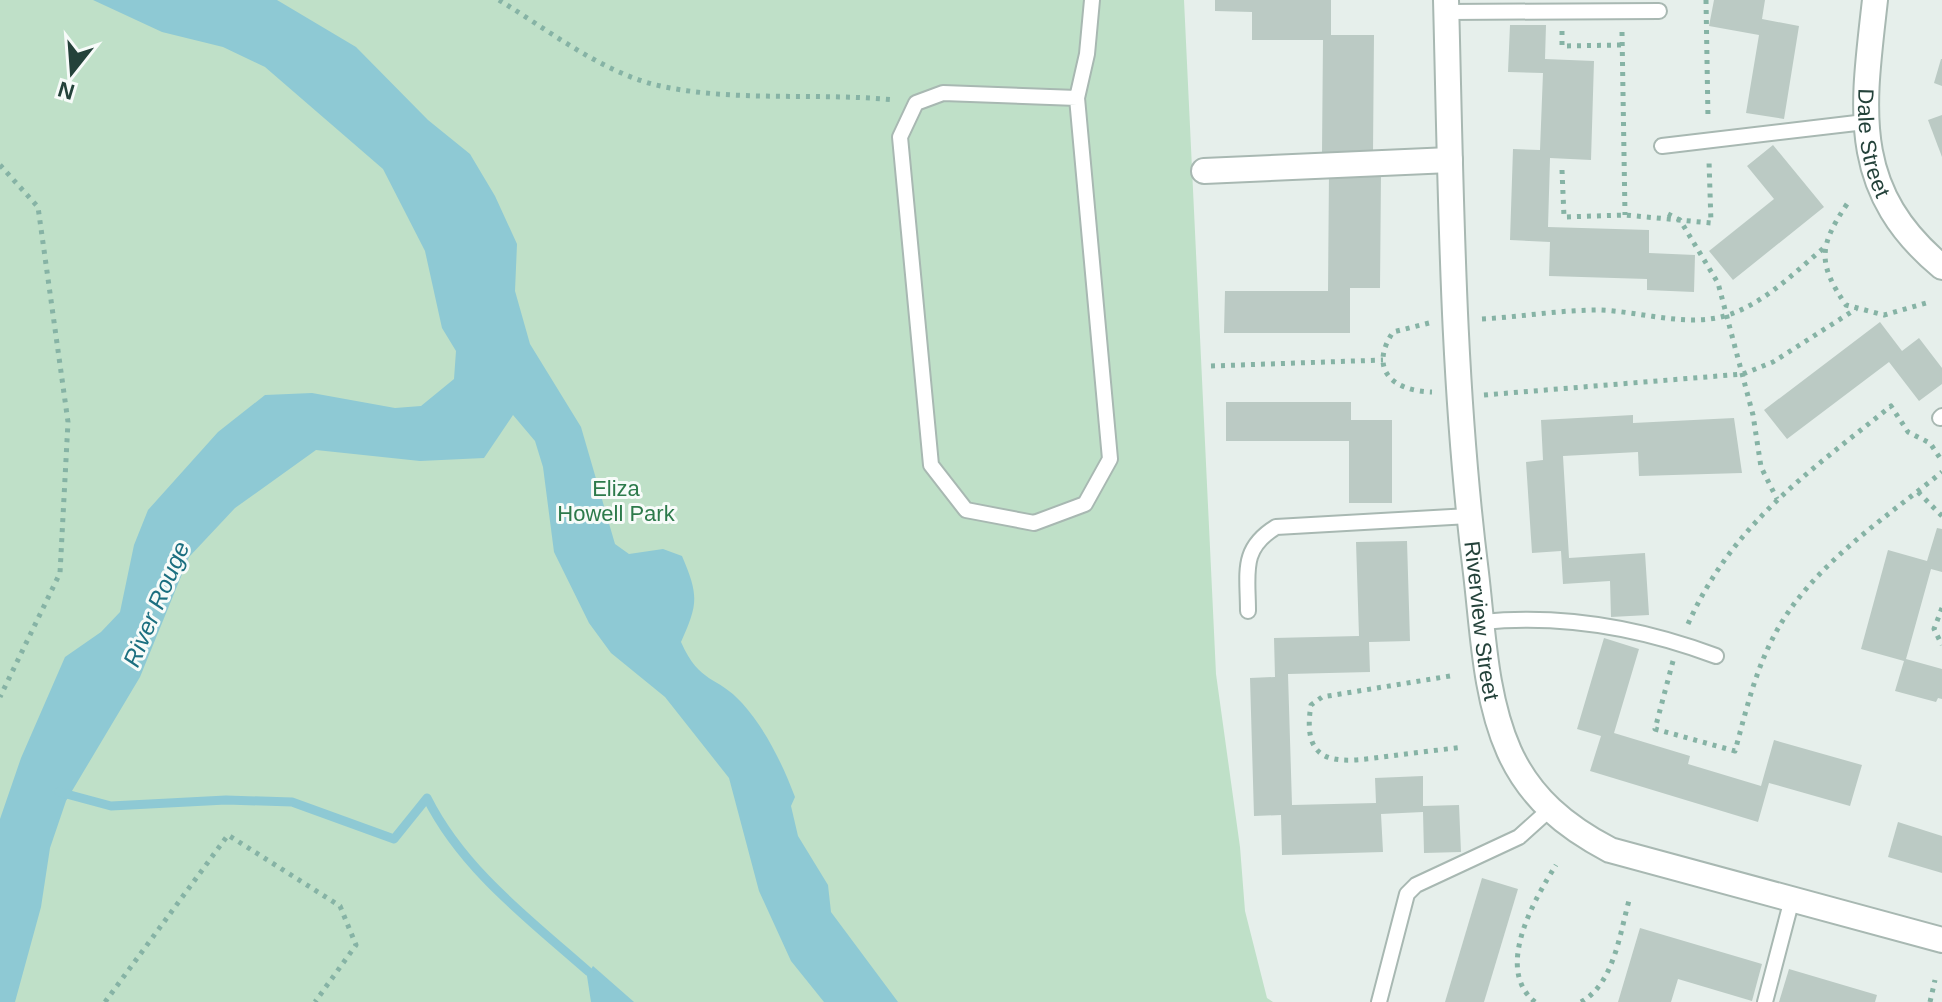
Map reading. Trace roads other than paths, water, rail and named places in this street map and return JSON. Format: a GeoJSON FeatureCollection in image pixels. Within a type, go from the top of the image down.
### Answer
{"type":"FeatureCollection","features":[{"type":"Feature","properties":{"kind":"street","name":"Dale Street"},"geometry":{"type":"LineString","coordinates":[[1875,0],[1863,99],[1872,162],[1883,191],[1914,240],[1942,267]]}},
{"type":"Feature","properties":{"kind":"street","name":"Riverview Street"},"geometry":{"type":"LineString","coordinates":[[1446,6],[1458,404],[1469,516],[1499,724],[1525,781],[1549,810],[1578,833],[1610,850],[1942,940]]}},
{"type":"Feature","properties":{"kind":"street"},"geometry":{"type":"LineString","coordinates":[[1204,171],[1450,160]]}},
{"type":"Feature","properties":{"kind":"lane"},"geometry":{"type":"LineString","coordinates":[[1077,98],[943,93],[916,103],[900,137],[931,465],[966,510],[1034,523],[1085,504],[1110,459],[1077,98],[1089,41],[1092,0]]}},
{"type":"Feature","properties":{"kind":"lane"},"geometry":{"type":"LineString","coordinates":[[1446,6],[1659,11]]}},
{"type":"Feature","properties":{"kind":"lane"},"geometry":{"type":"LineString","coordinates":[[1662,146],[1865,122]]}},
{"type":"Feature","properties":{"kind":"lane"},"geometry":{"type":"LineString","coordinates":[[1248,611],[1248,555],[1259,537],[1276,527],[1469,516]]}},
{"type":"Feature","properties":{"kind":"lane"},"geometry":{"type":"LineString","coordinates":[[1482,622],[1557,621],[1644,631],[1716,656]]}},
{"type":"Feature","properties":{"kind":"lane"},"geometry":{"type":"LineString","coordinates":[[1379,1002],[1407,894],[1416,885],[1519,837],[1549,810]]}},
{"type":"Feature","properties":{"kind":"lane"},"geometry":{"type":"LineString","coordinates":[[1765,1002],[1792,899]]}},
{"type":"Feature","properties":{"kind":"water","name":"River Rouge"},"geometry":{"type":"Polygon","coordinates":[[[93,0],[277,0],[356,47],[428,120],[470,154],[495,196],[517,244],[515,291],[530,344],[581,427],[615,544],[629,554],[663,549],[682,556],[694,600],[691,618],[681,642],[695,666],[733,694],[751,713],[766,736],[795,797],[791,806],[798,836],[828,885],[831,912],[898,1002],[824,1002],[791,961],[759,891],[729,778],[665,697],[611,653],[589,623],[554,552],[543,467],[535,441],[513,415],[484,458],[420,461],[316,450],[235,508],[189,557],[140,677],[66,801],[50,848],[41,907],[15,1002],[0,1002],[0,819],[21,758],[65,657],[101,632],[120,612],[134,545],[148,510],[218,432],[265,395],[312,393],[395,408],[421,406],[454,379],[456,351],[442,328],[425,251],[383,169],[265,67],[223,47],[162,32],[93,0]]]}},
{"type":"Feature","properties":{"kind":"water"},"geometry":{"type":"Polygon","coordinates":[[[593,966],[634,1002],[591,1002],[587,976],[593,966]]]}},
{"type":"Feature","properties":{"kind":"waterway"},"geometry":{"type":"LineString","coordinates":[[59,792],[111,806],[226,800],[292,802],[394,839],[427,798],[442,824],[478,871],[589,972]]}},
{"type":"Feature","properties":{"kind":"park label","name":"Eliza Howell Park"},"geometry":{"type":"Point","coordinates":[616,500]}}]}
